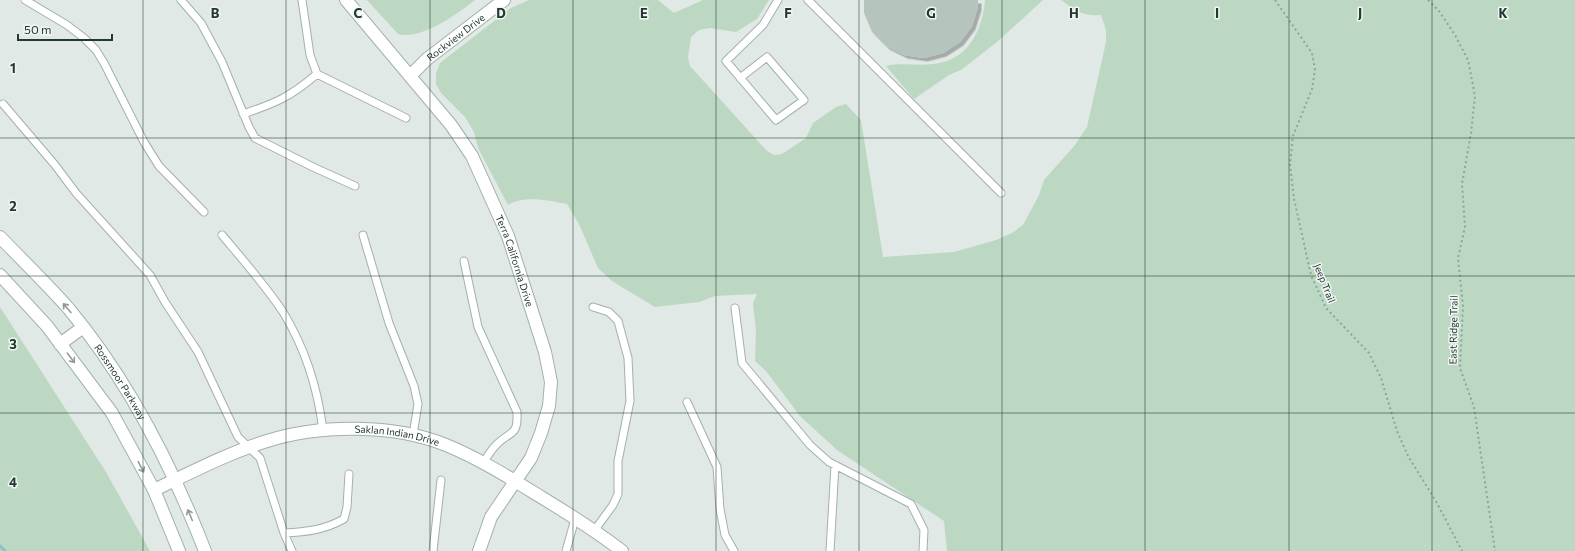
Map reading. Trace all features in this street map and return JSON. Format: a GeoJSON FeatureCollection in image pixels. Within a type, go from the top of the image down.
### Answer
{"type":"FeatureCollection","features":[{"type":"Feature","properties":{"kind":"street","name":"Terra California Drive"},"geometry":{"type":"LineString","coordinates":[[346,0],[451,125],[475,163],[508,236],[545,352],[551,382],[549,406],[532,458],[491,517],[479,551]]}},
{"type":"Feature","properties":{"kind":"street","name":"Rockview Drive"},"geometry":{"type":"LineString","coordinates":[[410,76],[427,60],[504,0]]}},
{"type":"Feature","properties":{"kind":"street","name":"Rossmoor Parkway"},"geometry":{"type":"LineString","coordinates":[[0,237],[69,310],[104,356],[132,400],[175,480],[205,551]]}},
{"type":"Feature","properties":{"kind":"street"},"geometry":{"type":"LineString","coordinates":[[0,275],[47,326],[112,413],[154,490],[180,551]]}},
{"type":"Feature","properties":{"kind":"street"},"geometry":{"type":"LineString","coordinates":[[60,344],[82,328]]}},
{"type":"Feature","properties":{"kind":"street","name":"Saklan Indian Drive"},"geometry":{"type":"LineString","coordinates":[[154,490],[249,448],[287,436],[323,431],[358,430],[413,435],[445,444],[484,462],[576,518],[622,551]]}},
{"type":"Feature","properties":{"kind":"lane"},"geometry":{"type":"LineString","coordinates":[[25,0],[67,25],[84,38],[96,50],[144,142],[159,166],[204,212]]}},
{"type":"Feature","properties":{"kind":"lane"},"geometry":{"type":"LineString","coordinates":[[181,0],[200,23],[222,62],[243,114],[255,138],[308,165],[355,186]]}},
{"type":"Feature","properties":{"kind":"lane"},"geometry":{"type":"LineString","coordinates":[[302,0],[310,55],[317,74],[406,118]]}},
{"type":"Feature","properties":{"kind":"lane"},"geometry":{"type":"LineString","coordinates":[[740,78],[767,57],[804,100],[776,120],[740,78],[726,61],[763,25],[778,0]]}},
{"type":"Feature","properties":{"kind":"lane"},"geometry":{"type":"LineString","coordinates":[[808,0],[1001,193]]}},
{"type":"Feature","properties":{"kind":"lane"},"geometry":{"type":"LineString","coordinates":[[243,114],[278,102],[290,96],[317,74]]}},
{"type":"Feature","properties":{"kind":"lane"},"geometry":{"type":"LineString","coordinates":[[3,104],[55,165],[76,194],[150,275],[165,302],[198,352],[238,438],[260,458],[284,533],[292,551]]}},
{"type":"Feature","properties":{"kind":"lane"},"geometry":{"type":"LineString","coordinates":[[222,235],[283,313],[305,358],[314,383],[320,402],[323,431]]}},
{"type":"Feature","properties":{"kind":"lane"},"geometry":{"type":"LineString","coordinates":[[363,235],[389,323],[414,386],[418,404],[413,435]]}},
{"type":"Feature","properties":{"kind":"lane"},"geometry":{"type":"LineString","coordinates":[[464,262],[478,327],[517,412],[518,426],[496,445],[484,462]]}},
{"type":"Feature","properties":{"kind":"lane"},"geometry":{"type":"LineString","coordinates":[[593,307],[609,312],[618,321],[628,358],[630,401],[618,461],[618,494],[613,505],[594,531]]}},
{"type":"Feature","properties":{"kind":"lane"},"geometry":{"type":"LineString","coordinates":[[735,308],[742,364],[810,445],[835,465],[911,504],[924,530],[923,551]]}},
{"type":"Feature","properties":{"kind":"lane"},"geometry":{"type":"LineString","coordinates":[[687,402],[717,467],[720,509],[725,534],[734,551]]}},
{"type":"Feature","properties":{"kind":"lane"},"geometry":{"type":"LineString","coordinates":[[830,551],[835,465]]}},
{"type":"Feature","properties":{"kind":"lane"},"geometry":{"type":"LineString","coordinates":[[284,533],[314,531],[331,526],[344,519],[347,507],[350,474]]}},
{"type":"Feature","properties":{"kind":"lane"},"geometry":{"type":"LineString","coordinates":[[433,551],[441,480]]}},
{"type":"Feature","properties":{"kind":"lane"},"geometry":{"type":"LineString","coordinates":[[566,551],[576,518]]}},
{"type":"Feature","properties":{"kind":"path","name":"Jeep Trail"},"geometry":{"type":"LineString","coordinates":[[1274,0],[1312,53],[1316,70],[1312,89],[1293,136],[1290,164],[1294,199],[1311,275],[1326,308],[1369,353],[1381,378],[1397,431],[1408,456],[1437,502],[1462,551]]}},
{"type":"Feature","properties":{"kind":"path","name":"East Ridge Trail"},"geometry":{"type":"LineString","coordinates":[[1428,0],[1439,11],[1447,23],[1468,60],[1475,96],[1472,133],[1462,184],[1465,227],[1458,258],[1463,306],[1460,368],[1474,407],[1495,551]]}},
{"type":"Feature","properties":{"kind":"green space"},"geometry":{"type":"Polygon","coordinates":[[[367,0],[475,0],[459,12],[428,30],[407,35],[398,34],[367,0]]]}},
{"type":"Feature","properties":{"kind":"green space"},"geometry":{"type":"Polygon","coordinates":[[[529,0],[658,0],[674,13],[703,0],[769,0],[757,19],[736,32],[710,28],[699,30],[691,37],[688,58],[690,66],[766,150],[774,155],[782,154],[806,138],[813,123],[836,107],[846,104],[861,120],[883,257],[954,252],[996,240],[1012,233],[1023,225],[1039,195],[1044,180],[1075,145],[1087,127],[1106,42],[1106,30],[1101,15],[1084,14],[1061,0],[1575,0],[1575,551],[947,551],[944,521],[837,450],[800,416],[766,371],[755,361],[756,331],[753,303],[757,294],[715,296],[699,302],[655,307],[612,281],[598,268],[579,224],[567,204],[529,199],[514,202],[508,205],[478,148],[474,132],[465,117],[441,93],[436,84],[436,73],[440,63],[511,8],[529,0]]]}},
{"type":"Feature","properties":{"kind":"green space"},"geometry":{"type":"Polygon","coordinates":[[[985,0],[1043,0],[997,42],[961,70],[949,75],[914,99],[886,66],[899,64],[933,64],[950,60],[959,55],[972,40],[977,31],[984,11],[985,0]]]}},
{"type":"Feature","properties":{"kind":"green space"},"geometry":{"type":"Polygon","coordinates":[[[0,307],[106,472],[150,551],[0,551],[0,307]]]}},
{"type":"Feature","properties":{"kind":"building"},"geometry":{"type":"Polygon","coordinates":[[[864,0],[978,0],[978,7],[972,26],[960,42],[943,53],[924,58],[904,55],[886,46],[872,32],[864,13],[864,0]]]}},
{"type":"Feature","properties":{"kind":"waterway"},"geometry":{"type":"LineString","coordinates":[[0,546],[5,551]]}}]}
